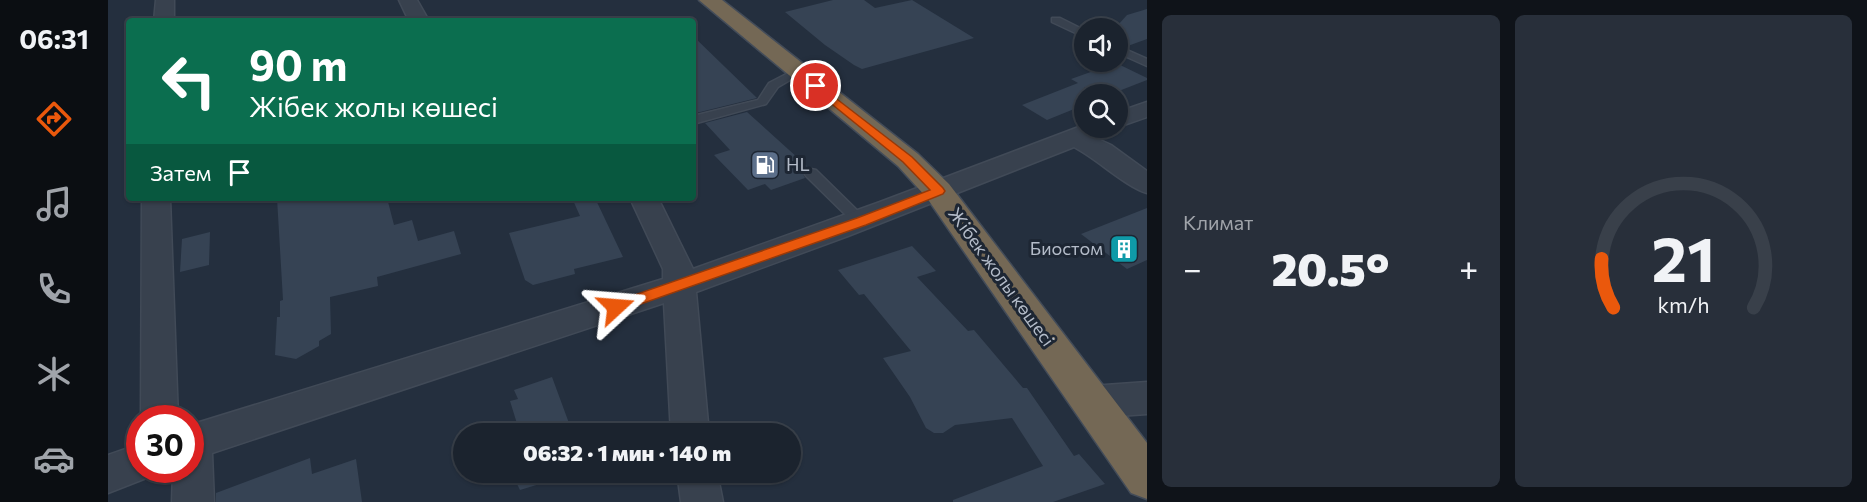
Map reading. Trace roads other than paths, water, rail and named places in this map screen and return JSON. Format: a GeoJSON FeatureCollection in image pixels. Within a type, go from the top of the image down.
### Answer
{"type":"FeatureCollection","features":[{"type":"Feature","properties":{"kind":"highway","name":"Жібек жолы көшесі"},"geometry":{"type":"LineString","coordinates":[[709,0],[908,160],[938,191],[1147,478]]}},
{"type":"Feature","properties":{"kind":"street"},"geometry":{"type":"LineString","coordinates":[[164,18],[165,0]]}},
{"type":"Feature","properties":{"kind":"street"},"geometry":{"type":"LineString","coordinates":[[408,0],[417,18]]}},
{"type":"Feature","properties":{"kind":"street"},"geometry":{"type":"LineString","coordinates":[[1128,116],[1147,109]]}},
{"type":"Feature","properties":{"kind":"street"},"geometry":{"type":"LineString","coordinates":[[204,439],[449,362],[678,286],[861,222],[1074,137]]}},
{"type":"Feature","properties":{"kind":"street"},"geometry":{"type":"LineString","coordinates":[[1076,138],[1102,152],[1147,184]]}},
{"type":"Feature","properties":{"kind":"street"},"geometry":{"type":"LineString","coordinates":[[156,201],[160,405]]}},
{"type":"Feature","properties":{"kind":"street"},"geometry":{"type":"LineString","coordinates":[[645,201],[678,268],[689,423]]}},
{"type":"Feature","properties":{"kind":"street"},"geometry":{"type":"LineString","coordinates":[[1091,402],[1147,398]]}},
{"type":"Feature","properties":{"kind":"street"},"geometry":{"type":"LineString","coordinates":[[108,474],[126,467]]}},
{"type":"Feature","properties":{"kind":"street"},"geometry":{"type":"LineString","coordinates":[[193,483],[193,502]]}},
{"type":"Feature","properties":{"kind":"street"},"geometry":{"type":"LineString","coordinates":[[699,483],[702,502]]}},
{"type":"Feature","properties":{"kind":"lane"},"geometry":{"type":"LineString","coordinates":[[1056,20],[1074,29]]}},
{"type":"Feature","properties":{"kind":"lane"},"geometry":{"type":"LineString","coordinates":[[1128,54],[1147,63]]}},
{"type":"Feature","properties":{"kind":"lane"},"geometry":{"type":"LineString","coordinates":[[696,119],[762,102],[771,92],[773,85],[798,71]]}},
{"type":"Feature","properties":{"kind":"lane"},"geometry":{"type":"LineString","coordinates":[[811,173],[861,222]]}},
{"type":"Feature","properties":{"kind":"place","name":"HL"},"geometry":{"type":"Point","coordinates":[765,165]}},
{"type":"Feature","properties":{"kind":"place","name":"Биостом"},"geometry":{"type":"Point","coordinates":[1124,249]}}]}
